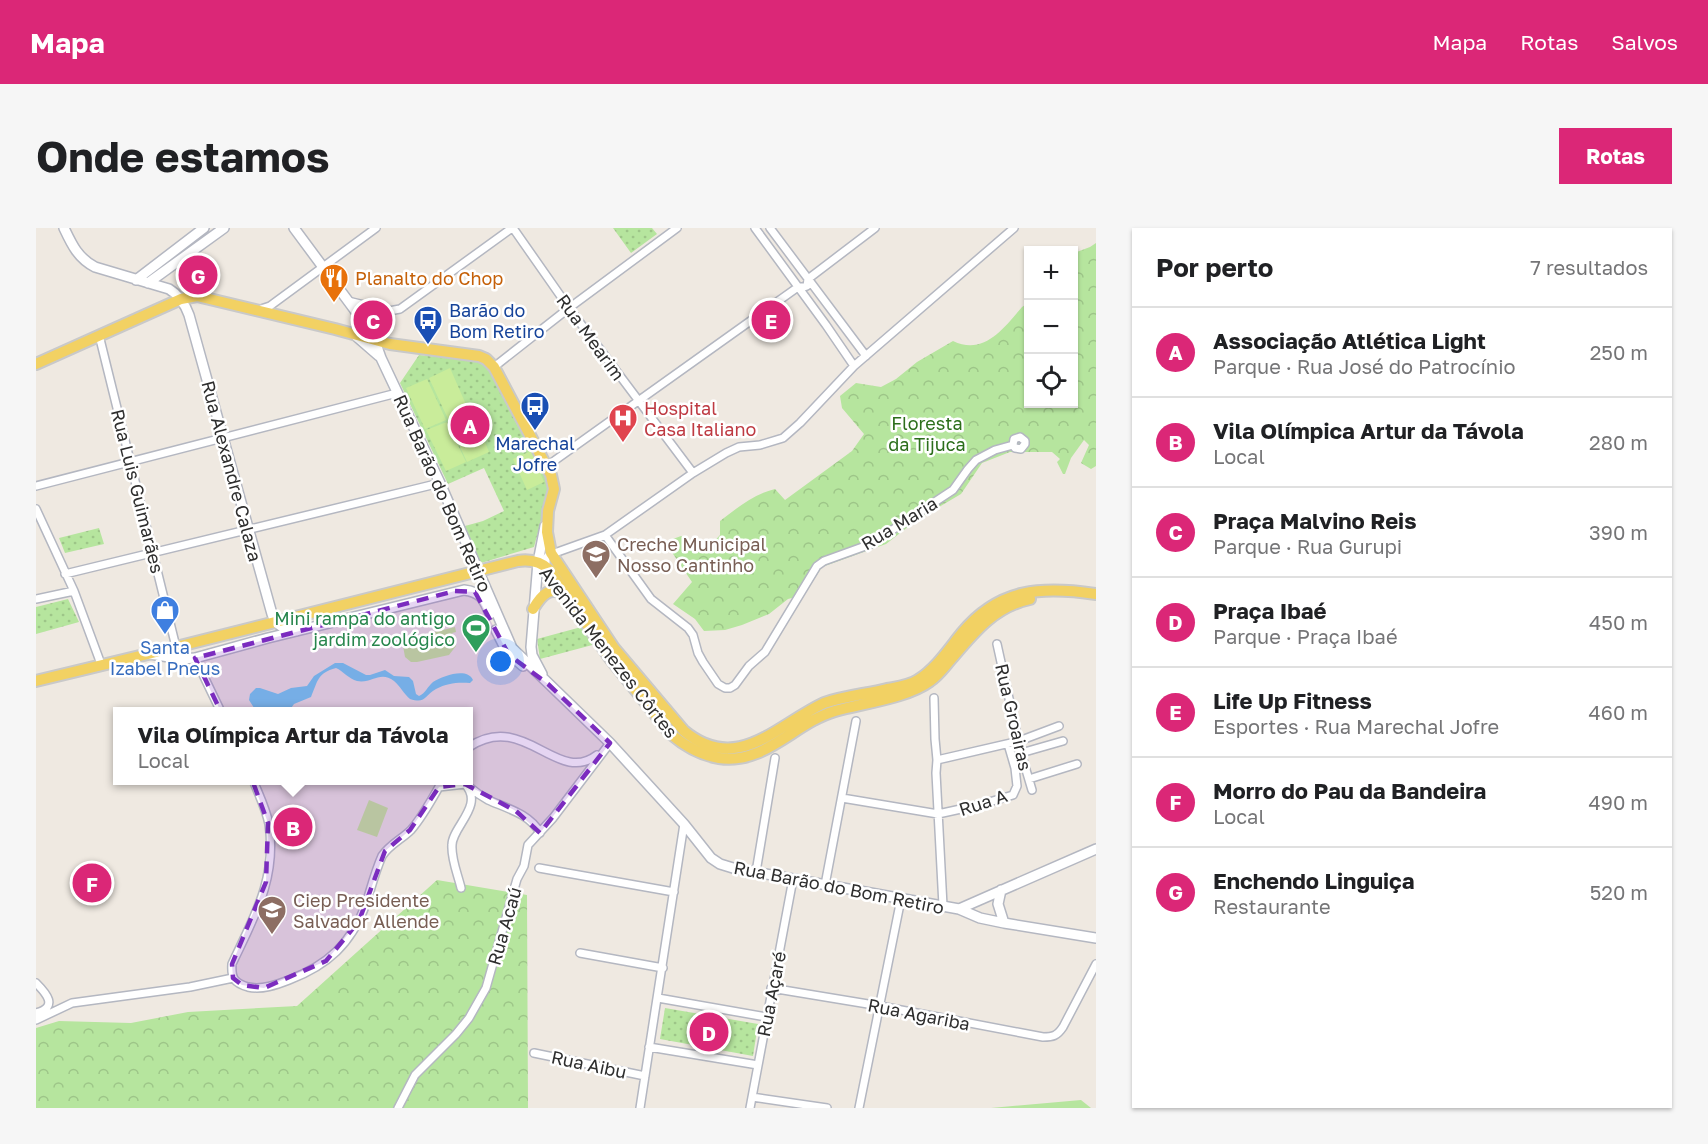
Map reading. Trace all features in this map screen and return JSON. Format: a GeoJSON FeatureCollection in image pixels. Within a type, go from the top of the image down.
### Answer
{"type":"FeatureCollection","features":[{"type":"Feature","properties":{"kind":"main road","name":"Rua Barão do Bom Retiro"},"geometry":{"type":"LineString","coordinates":[[64,228],[72,246],[87,262],[148,284],[169,289],[181,299],[204,296],[375,341],[512,648],[610,743],[715,861],[726,866],[756,872],[959,909],[980,918],[1004,923],[1096,938]]}},
{"type":"Feature","properties":{"kind":"main road"},"geometry":{"type":"LineString","coordinates":[[136,280],[204,228]]}},
{"type":"Feature","properties":{"kind":"main road"},"geometry":{"type":"LineString","coordinates":[[148,284],[224,228]]}},
{"type":"Feature","properties":{"kind":"main road"},"geometry":{"type":"LineString","coordinates":[[294,228],[375,341],[479,356],[494,367]]}},
{"type":"Feature","properties":{"kind":"main road"},"geometry":{"type":"LineString","coordinates":[[36,364],[181,299]]}},
{"type":"Feature","properties":{"kind":"main road","name":"Rua Alexandre Calaza"},"geometry":{"type":"LineString","coordinates":[[181,299],[189,315],[274,621]]}},
{"type":"Feature","properties":{"kind":"main road","name":"Rua Barão do Bom Retiro"},"geometry":{"type":"LineString","coordinates":[[353,334],[381,358]]}},
{"type":"Feature","properties":{"kind":"main road","name":"Avenida Menezes Côrtes"},"geometry":{"type":"LineString","coordinates":[[494,367],[551,475],[554,489],[548,511],[547,539],[551,553],[614,648],[674,721],[691,737],[702,743],[731,749],[751,745],[812,709],[834,700],[913,683],[928,673],[981,613],[1006,598],[1051,590],[1096,594]]}},
{"type":"Feature","properties":{"kind":"main road"},"geometry":{"type":"LineString","coordinates":[[548,511],[542,564],[533,609],[532,655],[548,684]]}},
{"type":"Feature","properties":{"kind":"main road"},"geometry":{"type":"LineString","coordinates":[[36,681],[478,570],[523,560],[542,564]]}},
{"type":"Feature","properties":{"kind":"main road","name":"Avenida Menezes Côrtes"},"geometry":{"type":"LineString","coordinates":[[542,564],[609,657],[671,734],[690,749],[711,757],[725,759],[758,754],[825,714],[920,687],[941,671],[975,631],[992,616],[1010,606],[1023,601],[1052,596],[1096,601]]}},
{"type":"Feature","properties":{"kind":"main road","name":"Rua Barão do Bom Retiro"},"geometry":{"type":"LineString","coordinates":[[148,654],[182,659],[195,658],[455,591],[471,591],[479,595],[486,603],[501,642],[509,655],[548,684]]}},
{"type":"Feature","properties":{"kind":"main road"},"geometry":{"type":"LineString","coordinates":[[533,609],[541,597],[549,592],[560,592],[572,603]]}},
{"type":"Feature","properties":{"kind":"main road"},"geometry":{"type":"LineString","coordinates":[[274,621],[284,628],[296,631]]}},
{"type":"Feature","properties":{"kind":"main road"},"geometry":{"type":"LineString","coordinates":[[959,909],[1096,849]]}},
{"type":"Feature","properties":{"kind":"main road"},"geometry":{"type":"LineString","coordinates":[[1001,890],[999,904],[1004,923]]}},
{"type":"Feature","properties":{"kind":"street"},"geometry":{"type":"LineString","coordinates":[[258,310],[270,306],[376,228]]}},
{"type":"Feature","properties":{"kind":"street"},"geometry":{"type":"LineString","coordinates":[[348,301],[388,311],[400,309],[512,228]]}},
{"type":"Feature","properties":{"kind":"street","name":"Rua Mearim"},"geometry":{"type":"LineString","coordinates":[[512,228],[569,309],[693,474]]}},
{"type":"Feature","properties":{"kind":"street"},"geometry":{"type":"LineString","coordinates":[[494,367],[677,228]]}},
{"type":"Feature","properties":{"kind":"street"},"geometry":{"type":"LineString","coordinates":[[755,228],[854,366]]}},
{"type":"Feature","properties":{"kind":"street"},"geometry":{"type":"LineString","coordinates":[[770,228],[866,356]]}},
{"type":"Feature","properties":{"kind":"street"},"geometry":{"type":"LineString","coordinates":[[807,277],[875,228]]}},
{"type":"Feature","properties":{"kind":"street"},"geometry":{"type":"LineString","coordinates":[[542,564],[551,553],[605,535],[726,453],[738,447],[760,445],[783,438],[854,366],[1014,228]]}},
{"type":"Feature","properties":{"kind":"street"},"geometry":{"type":"LineString","coordinates":[[797,285],[807,286],[807,277]]}},
{"type":"Feature","properties":{"kind":"street"},"geometry":{"type":"LineString","coordinates":[[547,466],[797,285]]}},
{"type":"Feature","properties":{"kind":"street","name":"Rua Luis Guimarães"},"geometry":{"type":"LineString","coordinates":[[99,335],[176,646]]}},
{"type":"Feature","properties":{"kind":"street"},"geometry":{"type":"LineString","coordinates":[[36,486],[397,393]]}},
{"type":"Feature","properties":{"kind":"street","name":"Rua Maria"},"geometry":{"type":"LineString","coordinates":[[605,535],[651,599],[688,628],[693,635],[702,662],[718,684],[724,688],[730,688],[765,652],[817,566],[833,557],[871,543],[953,490],[976,460],[995,450],[1013,445]]}},
{"type":"Feature","properties":{"kind":"street"},"geometry":{"type":"LineString","coordinates":[[65,574],[440,483]]}},
{"type":"Feature","properties":{"kind":"street"},"geometry":{"type":"LineString","coordinates":[[36,509],[74,591],[101,664]]}},
{"type":"Feature","properties":{"kind":"street"},"geometry":{"type":"LineString","coordinates":[[36,599],[74,591]]}},
{"type":"Feature","properties":{"kind":"street","name":"Rua Groairas"},"geometry":{"type":"LineString","coordinates":[[997,644],[1021,753],[1032,790]]}},
{"type":"Feature","properties":{"kind":"street"},"geometry":{"type":"LineString","coordinates":[[195,658],[219,707]]}},
{"type":"Feature","properties":{"kind":"street"},"geometry":{"type":"LineString","coordinates":[[934,698],[943,906]]}},
{"type":"Feature","properties":{"kind":"street"},"geometry":{"type":"LineString","coordinates":[[825,885],[856,721]]}},
{"type":"Feature","properties":{"kind":"street"},"geometry":{"type":"LineString","coordinates":[[937,760],[1019,741],[1059,726]]}},
{"type":"Feature","properties":{"kind":"street"},"geometry":{"type":"LineString","coordinates":[[473,744],[492,737],[504,736],[530,743],[556,759],[572,763],[591,760],[610,743]]}},
{"type":"Feature","properties":{"kind":"street"},"geometry":{"type":"LineString","coordinates":[[1021,753],[1063,741]]}},
{"type":"Feature","properties":{"kind":"street","name":"Rua Acaú"},"geometry":{"type":"LineString","coordinates":[[398,1108],[415,1075],[470,1018],[486,988],[517,879],[524,866],[528,845],[553,818],[610,743]]}},
{"type":"Feature","properties":{"kind":"street","name":"Rua A"},"geometry":{"type":"LineString","coordinates":[[938,814],[1013,795],[1017,786],[1015,768],[1008,744]]}},
{"type":"Feature","properties":{"kind":"street"},"geometry":{"type":"LineString","coordinates":[[756,872],[776,758]]}},
{"type":"Feature","properties":{"kind":"street"},"geometry":{"type":"LineString","coordinates":[[1029,779],[1077,765]]}},
{"type":"Feature","properties":{"kind":"street"},"geometry":{"type":"LineString","coordinates":[[255,785],[265,808],[268,823],[270,849],[267,882],[263,897],[232,964],[231,974],[242,985],[254,988],[264,988],[305,974],[332,956],[359,921],[385,851],[417,822],[440,785]]}},
{"type":"Feature","properties":{"kind":"street"},"geometry":{"type":"LineString","coordinates":[[468,786],[486,799],[516,812],[536,825],[540,833]]}},
{"type":"Feature","properties":{"kind":"street"},"geometry":{"type":"LineString","coordinates":[[461,888],[451,844],[469,813],[471,798],[468,786]]}},
{"type":"Feature","properties":{"kind":"street"},"geometry":{"type":"LineString","coordinates":[[842,798],[938,814]]}},
{"type":"Feature","properties":{"kind":"street"},"geometry":{"type":"LineString","coordinates":[[640,1108],[684,824]]}},
{"type":"Feature","properties":{"kind":"street"},"geometry":{"type":"LineString","coordinates":[[539,868],[674,891]]}},
{"type":"Feature","properties":{"kind":"street","name":"Rua Açaré"},"geometry":{"type":"LineString","coordinates":[[750,1108],[793,879]]}},
{"type":"Feature","properties":{"kind":"street"},"geometry":{"type":"LineString","coordinates":[[859,1108],[901,899]]}},
{"type":"Feature","properties":{"kind":"street"},"geometry":{"type":"LineString","coordinates":[[580,953],[663,968]]}},
{"type":"Feature","properties":{"kind":"street","name":"Rua Agariba"},"geometry":{"type":"LineString","coordinates":[[771,988],[1043,1037],[1058,1034],[1096,964]]}},
{"type":"Feature","properties":{"kind":"street"},"geometry":{"type":"LineString","coordinates":[[36,1020],[72,1004],[190,987],[233,978]]}},
{"type":"Feature","properties":{"kind":"street"},"geometry":{"type":"LineString","coordinates":[[36,982],[49,999],[49,1004],[45,1009],[36,1013]]}},
{"type":"Feature","properties":{"kind":"street"},"geometry":{"type":"LineString","coordinates":[[657,998],[766,1017]]}},
{"type":"Feature","properties":{"kind":"street"},"geometry":{"type":"LineString","coordinates":[[649,1047],[758,1065]]}},
{"type":"Feature","properties":{"kind":"street","name":"Rua Aibu"},"geometry":{"type":"LineString","coordinates":[[534,1053],[645,1076]]}},
{"type":"Feature","properties":{"kind":"street"},"geometry":{"type":"LineString","coordinates":[[752,1097],[827,1108]]}},
{"type":"Feature","properties":{"kind":"highlighted area"},"geometry":{"type":"Polygon","coordinates":[[[455,591],[475,592],[509,655],[548,684],[610,743],[540,833],[516,811],[465,784],[439,787],[410,830],[385,851],[359,921],[326,961],[264,988],[242,985],[233,978],[232,964],[266,882],[268,823],[247,766],[195,658],[455,591]]]}},
{"type":"Feature","properties":{"kind":"green space"},"geometry":{"type":"Polygon","coordinates":[[[613,228],[652,228],[657,234],[631,253],[613,228]]]}},
{"type":"Feature","properties":{"kind":"green space","name":"Floresta da Tijuca"},"geometry":{"type":"Polygon","coordinates":[[[1096,243],[1096,466],[1091,469],[1081,463],[1089,445],[1084,440],[1071,458],[1065,474],[1057,462],[1060,459],[1052,452],[1010,452],[982,463],[961,494],[917,520],[886,544],[822,567],[804,595],[788,599],[769,614],[742,625],[725,630],[704,631],[695,619],[673,604],[692,582],[665,542],[681,536],[697,543],[711,545],[720,535],[720,521],[746,502],[775,489],[785,500],[852,451],[864,434],[842,408],[840,396],[856,383],[881,387],[953,341],[964,345],[984,342],[1000,331],[1024,306],[1024,408],[1078,408],[1078,252],[1096,243]]]}},
{"type":"Feature","properties":{"kind":"green space"},"geometry":{"type":"Polygon","coordinates":[[[419,355],[477,361],[490,369],[547,478],[549,491],[534,547],[481,563],[465,526],[504,511],[484,468],[448,484],[400,383],[419,355]]]}},
{"type":"Feature","properties":{"kind":"green space"},"geometry":{"type":"Polygon","coordinates":[[[450,368],[468,409],[448,419],[429,378],[450,368]]]}},
{"type":"Feature","properties":{"kind":"green space"},"geometry":{"type":"Polygon","coordinates":[[[427,379],[446,420],[425,429],[406,388],[427,379]]]}},
{"type":"Feature","properties":{"kind":"green space"},"geometry":{"type":"Polygon","coordinates":[[[472,410],[489,452],[467,462],[448,421],[472,410]]]}},
{"type":"Feature","properties":{"kind":"green space"},"geometry":{"type":"Polygon","coordinates":[[[447,422],[466,462],[446,471],[426,430],[447,422]]]}},
{"type":"Feature","properties":{"kind":"green space"},"geometry":{"type":"Polygon","coordinates":[[[531,451],[544,482],[527,490],[513,459],[531,451]]]}},
{"type":"Feature","properties":{"kind":"green space"},"geometry":{"type":"Polygon","coordinates":[[[99,528],[104,544],[65,553],[59,538],[99,528]]]}},
{"type":"Feature","properties":{"kind":"green space"},"geometry":{"type":"Polygon","coordinates":[[[68,599],[79,622],[36,634],[36,607],[68,599]]]}},
{"type":"Feature","properties":{"kind":"green space"},"geometry":{"type":"Polygon","coordinates":[[[585,626],[596,644],[540,659],[537,639],[585,626]]]}},
{"type":"Feature","properties":{"kind":"green space"},"geometry":{"type":"Polygon","coordinates":[[[455,627],[456,632],[452,633],[456,646],[449,655],[417,662],[411,662],[405,657],[403,646],[410,638],[455,627]]]}},
{"type":"Feature","properties":{"kind":"green space"},"geometry":{"type":"Polygon","coordinates":[[[369,800],[388,808],[377,837],[357,830],[369,800]]]}},
{"type":"Feature","properties":{"kind":"green space"},"geometry":{"type":"Polygon","coordinates":[[[437,880],[527,895],[528,1108],[36,1108],[36,1028],[59,1021],[131,1023],[188,1012],[297,1006],[437,880]]]}},
{"type":"Feature","properties":{"kind":"green space"},"geometry":{"type":"Polygon","coordinates":[[[665,1008],[758,1024],[753,1056],[660,1039],[665,1008]]]}},
{"type":"Feature","properties":{"kind":"green space"},"geometry":{"type":"Polygon","coordinates":[[[1081,1100],[1091,1108],[991,1108],[1081,1100]]]}},
{"type":"Feature","properties":{"kind":"water"},"geometry":{"type":"Polygon","coordinates":[[[335,663],[343,663],[366,675],[385,670],[394,676],[409,677],[419,696],[433,682],[448,675],[466,674],[473,680],[470,683],[444,685],[419,701],[410,699],[389,678],[380,677],[357,681],[336,668],[322,675],[311,697],[292,707],[253,707],[249,700],[250,694],[256,688],[278,694],[291,688],[307,686],[314,676],[335,663]]]}},
{"type":"Feature","properties":{"kind":"place","name":"Enchendo Linguiça"},"geometry":{"type":"Point","coordinates":[198,275]}},
{"type":"Feature","properties":{"kind":"place","name":"Planalto do Chop"},"geometry":{"type":"Point","coordinates":[334,304]}},
{"type":"Feature","properties":{"kind":"place","name":"Praça Malvino Reis"},"geometry":{"type":"Point","coordinates":[373,320]}},
{"type":"Feature","properties":{"kind":"place","name":"Life Up Fitness"},"geometry":{"type":"Point","coordinates":[771,320]}},
{"type":"Feature","properties":{"kind":"place","name":"Barão do Bom Retiro"},"geometry":{"type":"Point","coordinates":[428,346]}},
{"type":"Feature","properties":{"kind":"place","name":"Associação Atlética Light"},"geometry":{"type":"Point","coordinates":[470,425]}},
{"type":"Feature","properties":{"kind":"place","name":"Marechal Jofre"},"geometry":{"type":"Point","coordinates":[535,432]}},
{"type":"Feature","properties":{"kind":"place","name":"Hospital Casa Italiano"},"geometry":{"type":"Point","coordinates":[623,444]}},
{"type":"Feature","properties":{"kind":"place","name":"Creche Municipal Nosso Cantinho"},"geometry":{"type":"Point","coordinates":[596,580]}},
{"type":"Feature","properties":{"kind":"place","name":"Santa Izabel Pneus"},"geometry":{"type":"Point","coordinates":[165,636]}},
{"type":"Feature","properties":{"kind":"place","name":"Mini rampa do antigo jardim zoológico"},"geometry":{"type":"Point","coordinates":[476,654]}},
{"type":"Feature","properties":{"kind":"place","name":"Vila Olímpica Artur da Távola"},"geometry":{"type":"Point","coordinates":[293,827]}},
{"type":"Feature","properties":{"kind":"place","name":"Morro do Pau da Bandeira"},"geometry":{"type":"Point","coordinates":[92,883]}},
{"type":"Feature","properties":{"kind":"place","name":"Ciep Presidente Salvador Allende"},"geometry":{"type":"Point","coordinates":[272,936]}},
{"type":"Feature","properties":{"kind":"place","name":"Praça Ibaé"},"geometry":{"type":"Point","coordinates":[709,1032]}}]}
